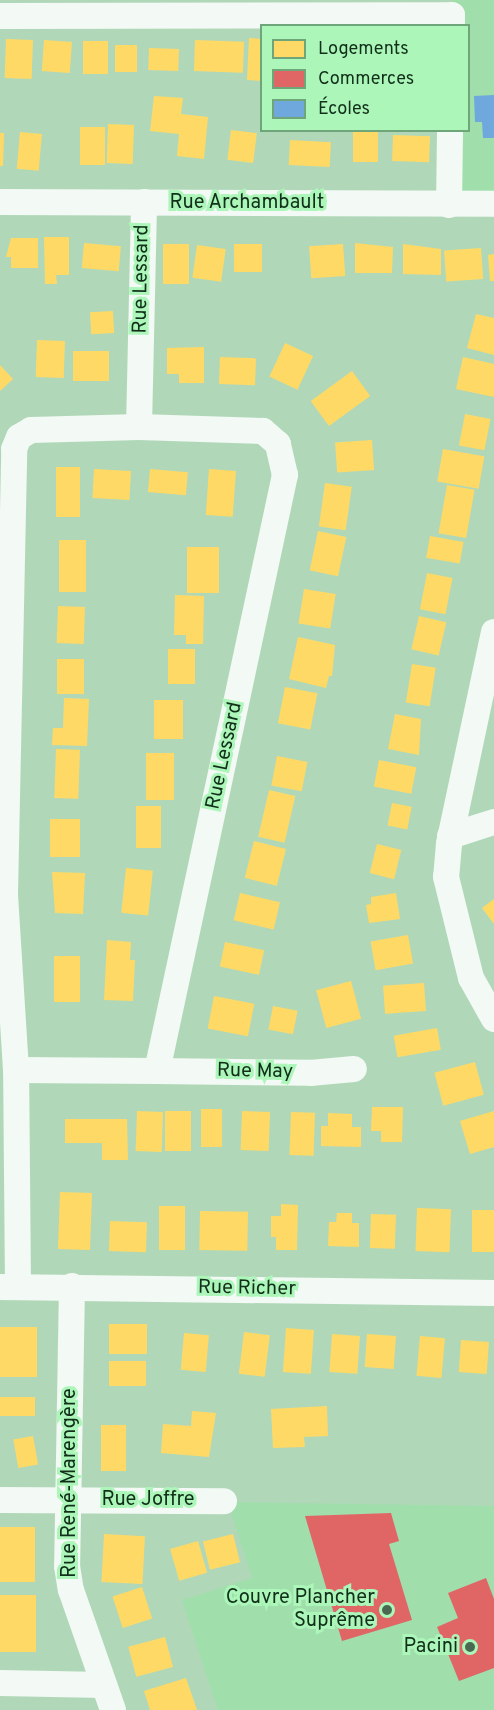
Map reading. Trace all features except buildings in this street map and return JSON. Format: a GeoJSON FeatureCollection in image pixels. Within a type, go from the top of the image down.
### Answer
{"type":"FeatureCollection","features":[{"type":"Feature","properties":{"kind":"street"},"geometry":{"type":"LineString","coordinates":[[0,16],[453,15],[452,24]]}},
{"type":"Feature","properties":{"kind":"street"},"geometry":{"type":"LineString","coordinates":[[449,205],[450,132]]}},
{"type":"Feature","properties":{"kind":"street","name":"Rue Archambault"},"geometry":{"type":"LineString","coordinates":[[0,202],[494,204]]}},
{"type":"Feature","properties":{"kind":"street","name":"Rue Lessard"},"geometry":{"type":"LineString","coordinates":[[139,427],[144,202]]}},
{"type":"Feature","properties":{"kind":"street","name":"Rue Lessard"},"geometry":{"type":"LineString","coordinates":[[9,1287],[16,1070],[4,893],[14,449],[19,437],[31,430],[139,427],[263,431],[278,444],[285,475],[157,1071]]}},
{"type":"Feature","properties":{"kind":"street"},"geometry":{"type":"LineString","coordinates":[[494,632],[446,859],[448,891],[471,978],[494,1019]]}},
{"type":"Feature","properties":{"kind":"street"},"geometry":{"type":"LineString","coordinates":[[450,836],[494,822]]}},
{"type":"Feature","properties":{"kind":"street","name":"Rue May"},"geometry":{"type":"LineString","coordinates":[[157,1071],[310,1073],[354,1069]]}},
{"type":"Feature","properties":{"kind":"street"},"geometry":{"type":"LineString","coordinates":[[16,1070],[157,1071]]}},
{"type":"Feature","properties":{"kind":"street","name":"Rue René-Marengère"},"geometry":{"type":"LineString","coordinates":[[72,1286],[68,1500],[69,1579],[113,1710]]}},
{"type":"Feature","properties":{"kind":"street","name":"Rue Richer"},"geometry":{"type":"LineString","coordinates":[[9,1287],[494,1293]]}},
{"type":"Feature","properties":{"kind":"street","name":"Rue Joffre"},"geometry":{"type":"LineString","coordinates":[[0,1500],[224,1501]]}},
{"type":"Feature","properties":{"kind":"street"},"geometry":{"type":"LineString","coordinates":[[0,1683],[104,1684]]}},
{"type":"Feature","properties":{"kind":"shaded area"},"geometry":{"type":"Polygon","coordinates":[[[452,0],[494,0],[494,204],[449,205],[450,132],[470,132],[470,24],[452,24],[452,0]]]}},
{"type":"Feature","properties":{"kind":"shaded area"},"geometry":{"type":"Polygon","coordinates":[[[228,1502],[494,1506],[494,1710],[218,1710],[182,1600],[252,1578],[228,1502]]]}},
{"type":"Feature","properties":{"kind":"place","name":"Couvre Plancher Suprême"},"geometry":{"type":"Point","coordinates":[387,1610]}},
{"type":"Feature","properties":{"kind":"place","name":"Pacini"},"geometry":{"type":"Point","coordinates":[470,1647]}}]}
